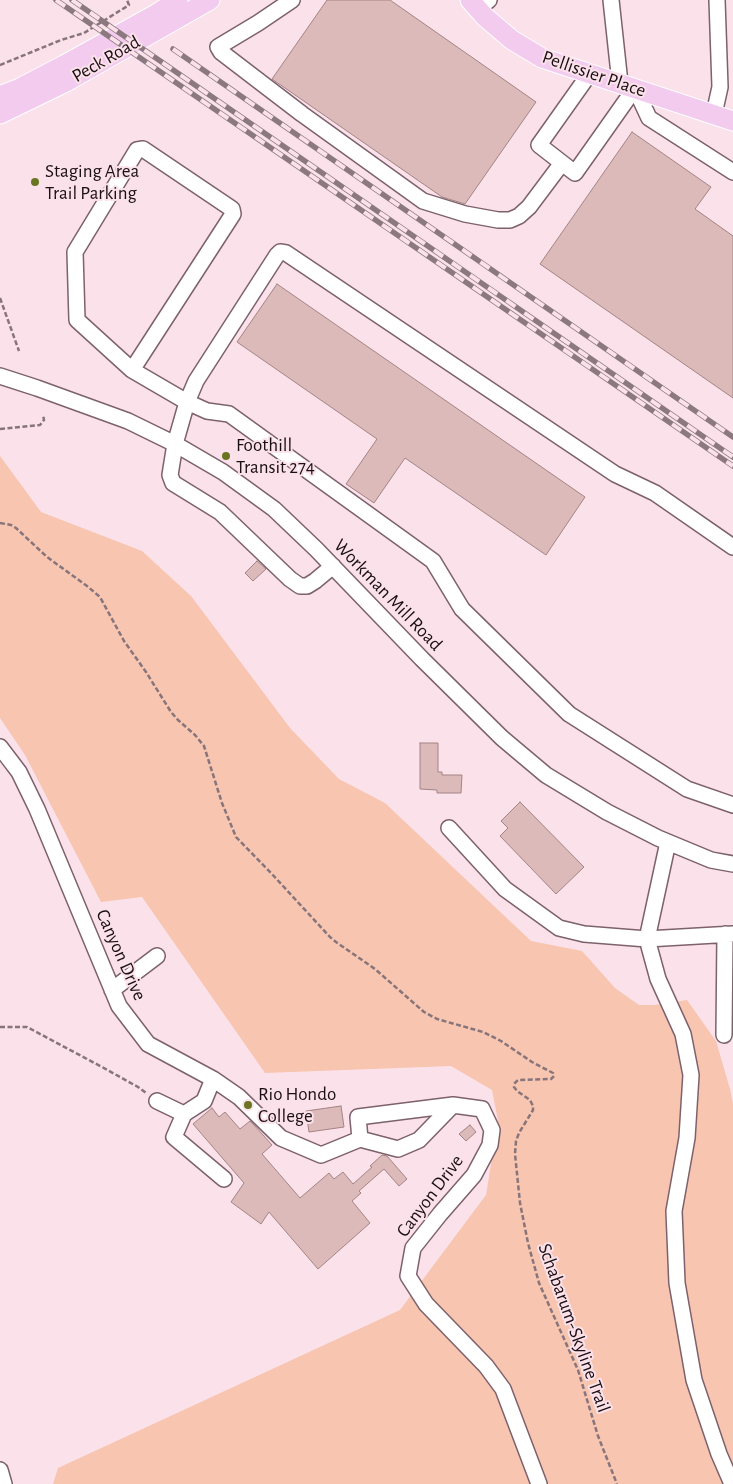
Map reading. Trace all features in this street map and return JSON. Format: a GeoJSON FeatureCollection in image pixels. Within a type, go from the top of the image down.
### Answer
{"type":"FeatureCollection","features":[{"type":"Feature","properties":{"kind":"main road","name":"Peck Road"},"geometry":{"type":"LineString","coordinates":[[0,96],[20,88],[66,64],[178,0]]}},
{"type":"Feature","properties":{"kind":"main road","name":"Peck Road"},"geometry":{"type":"LineString","coordinates":[[0,114],[66,82],[210,0]]}},
{"type":"Feature","properties":{"kind":"main road","name":"Pellissier Place"},"geometry":{"type":"LineString","coordinates":[[479,3],[512,40],[542,58],[733,121]]}},
{"type":"Feature","properties":{"kind":"street"},"geometry":{"type":"LineString","coordinates":[[292,0],[218,47],[221,52],[302,114],[423,201],[465,214],[498,220],[510,220],[519,216],[529,207],[562,163]]}},
{"type":"Feature","properties":{"kind":"street"},"geometry":{"type":"LineString","coordinates":[[611,0],[628,86],[649,118],[733,172]]}},
{"type":"Feature","properties":{"kind":"street"},"geometry":{"type":"LineString","coordinates":[[714,114],[720,87],[717,0]]}},
{"type":"Feature","properties":{"kind":"street"},"geometry":{"type":"LineString","coordinates":[[590,73],[539,145],[576,172],[628,86]]}},
{"type":"Feature","properties":{"kind":"street"},"geometry":{"type":"LineString","coordinates":[[132,370],[234,214],[232,209],[144,149],[137,150],[75,252],[76,320],[132,370],[187,402],[207,411],[229,414],[433,561],[462,609],[569,714],[687,789],[733,805]]}},
{"type":"Feature","properties":{"kind":"street"},"geometry":{"type":"LineString","coordinates":[[333,566],[315,581],[306,586],[300,586],[290,579],[220,512],[173,483],[170,475],[175,444],[187,402],[196,381],[280,252],[286,253],[615,474],[655,493],[733,547]]}},
{"type":"Feature","properties":{"kind":"street","name":"Workman Mill Road"},"geometry":{"type":"LineString","coordinates":[[0,376],[128,421],[175,444],[223,472],[274,509],[333,566],[502,738],[546,775],[607,812],[668,842],[711,860],[733,864]]}},
{"type":"Feature","properties":{"kind":"street","name":"Canyon Drive"},"geometry":{"type":"LineString","coordinates":[[0,747],[19,772],[37,810],[119,1006],[148,1044],[213,1079],[240,1098],[281,1138],[321,1155],[360,1139]]}},
{"type":"Feature","properties":{"kind":"street"},"geometry":{"type":"LineString","coordinates":[[449,828],[505,889],[559,928],[584,934],[647,939],[729,934],[724,1035]]}},
{"type":"Feature","properties":{"kind":"street"},"geometry":{"type":"LineString","coordinates":[[668,842],[647,939],[658,979],[683,1034],[691,1075],[687,1138],[674,1211],[677,1283],[694,1380],[719,1454],[732,1484]]}},
{"type":"Feature","properties":{"kind":"street"},"geometry":{"type":"LineString","coordinates":[[112,990],[157,956]]}},
{"type":"Feature","properties":{"kind":"street"},"geometry":{"type":"LineString","coordinates":[[213,1079],[204,1101],[184,1114],[174,1137],[224,1179]]}},
{"type":"Feature","properties":{"kind":"street"},"geometry":{"type":"LineString","coordinates":[[157,1102],[184,1114]]}},
{"type":"Feature","properties":{"kind":"street"},"geometry":{"type":"LineString","coordinates":[[454,1105],[419,1140],[398,1149],[360,1139],[358,1116],[454,1105]]}},
{"type":"Feature","properties":{"kind":"street","name":"Canyon Drive"},"geometry":{"type":"LineString","coordinates":[[454,1105],[482,1109],[492,1130],[490,1145],[474,1175],[413,1248],[408,1276],[426,1304],[486,1366],[503,1389],[539,1484]]}},
{"type":"Feature","properties":{"kind":"street"},"geometry":{"type":"LineString","coordinates":[[0,1470],[4,1484]]}},
{"type":"Feature","properties":{"kind":"path"},"geometry":{"type":"LineString","coordinates":[[0,65],[84,32],[129,5],[126,0]]}},
{"type":"Feature","properties":{"kind":"path"},"geometry":{"type":"LineString","coordinates":[[0,298],[19,351]]}},
{"type":"Feature","properties":{"kind":"path"},"geometry":{"type":"LineString","coordinates":[[0,429],[40,425],[44,420],[43,415]]}},
{"type":"Feature","properties":{"kind":"path","name":"Schabarum-Skyline Trail"},"geometry":{"type":"LineString","coordinates":[[0,523],[16,528],[47,557],[100,597],[124,641],[167,706],[204,746],[222,804],[236,837],[330,937],[375,968],[424,1012],[437,1018],[484,1032],[554,1076],[551,1079],[518,1080],[514,1084],[514,1087],[521,1095],[530,1100],[533,1106],[533,1110],[516,1141],[515,1154],[520,1203],[539,1283],[578,1370],[598,1436],[617,1484]]}},
{"type":"Feature","properties":{"kind":"path"},"geometry":{"type":"LineString","coordinates":[[0,1027],[27,1028],[138,1087],[157,1102]]}},
{"type":"Feature","properties":{"kind":"shaded area"},"geometry":{"type":"Polygon","coordinates":[[[0,456],[41,512],[142,551],[191,596],[290,728],[339,779],[385,803],[531,941],[582,951],[615,988],[639,1005],[654,1005],[687,1000],[716,1041],[733,1104],[733,1484],[53,1484],[58,1468],[400,1310],[486,1195],[498,1121],[492,1090],[451,1066],[265,1073],[142,897],[101,902],[25,755],[0,718],[0,456]]]}},
{"type":"Feature","properties":{"kind":"building"},"geometry":{"type":"Polygon","coordinates":[[[327,0],[390,0],[536,102],[465,204],[442,197],[272,79],[327,0]]]}},
{"type":"Feature","properties":{"kind":"building"},"geometry":{"type":"Polygon","coordinates":[[[632,132],[711,187],[695,209],[733,236],[733,398],[540,264],[632,132]]]}},
{"type":"Feature","properties":{"kind":"building"},"geometry":{"type":"Polygon","coordinates":[[[277,284],[585,497],[546,555],[405,458],[374,503],[346,484],[377,439],[237,342],[277,284]]]}},
{"type":"Feature","properties":{"kind":"building"},"geometry":{"type":"Polygon","coordinates":[[[257,561],[266,569],[253,581],[245,573],[257,561]]]}},
{"type":"Feature","properties":{"kind":"building"},"geometry":{"type":"Polygon","coordinates":[[[420,743],[438,743],[438,772],[442,772],[442,775],[462,775],[461,793],[437,793],[437,790],[420,789],[420,743]]]}},
{"type":"Feature","properties":{"kind":"building"},"geometry":{"type":"Polygon","coordinates":[[[520,802],[584,867],[556,894],[500,836],[508,828],[501,821],[520,802]]]}},
{"type":"Feature","properties":{"kind":"building"},"geometry":{"type":"Polygon","coordinates":[[[341,1106],[344,1127],[309,1132],[306,1111],[341,1106]]]}},
{"type":"Feature","properties":{"kind":"building"},"geometry":{"type":"Polygon","coordinates":[[[212,1108],[219,1117],[225,1112],[240,1129],[250,1121],[254,1125],[272,1145],[262,1154],[300,1198],[329,1173],[334,1179],[343,1172],[353,1184],[382,1155],[387,1156],[407,1179],[399,1186],[384,1169],[359,1191],[361,1193],[352,1201],[370,1223],[318,1269],[269,1212],[261,1224],[231,1202],[244,1183],[193,1124],[212,1108]]]}},
{"type":"Feature","properties":{"kind":"building"},"geometry":{"type":"Polygon","coordinates":[[[470,1125],[476,1132],[466,1141],[459,1134],[470,1125]]]}},
{"type":"Feature","properties":{"kind":"railway"},"geometry":{"type":"LineString","coordinates":[[56,0],[733,466]]}},
{"type":"Feature","properties":{"kind":"railway"},"geometry":{"type":"LineString","coordinates":[[72,0],[733,457]]}},
{"type":"Feature","properties":{"kind":"railway"},"geometry":{"type":"LineString","coordinates":[[173,49],[733,437]]}},
{"type":"Feature","properties":{"kind":"place","name":"Staging Area Trail Parking"},"geometry":{"type":"Point","coordinates":[35,182]}},
{"type":"Feature","properties":{"kind":"place","name":"Foothill Transit 274"},"geometry":{"type":"Point","coordinates":[226,456]}},
{"type":"Feature","properties":{"kind":"place","name":"Rio Hondo College"},"geometry":{"type":"Point","coordinates":[248,1105]}}]}
